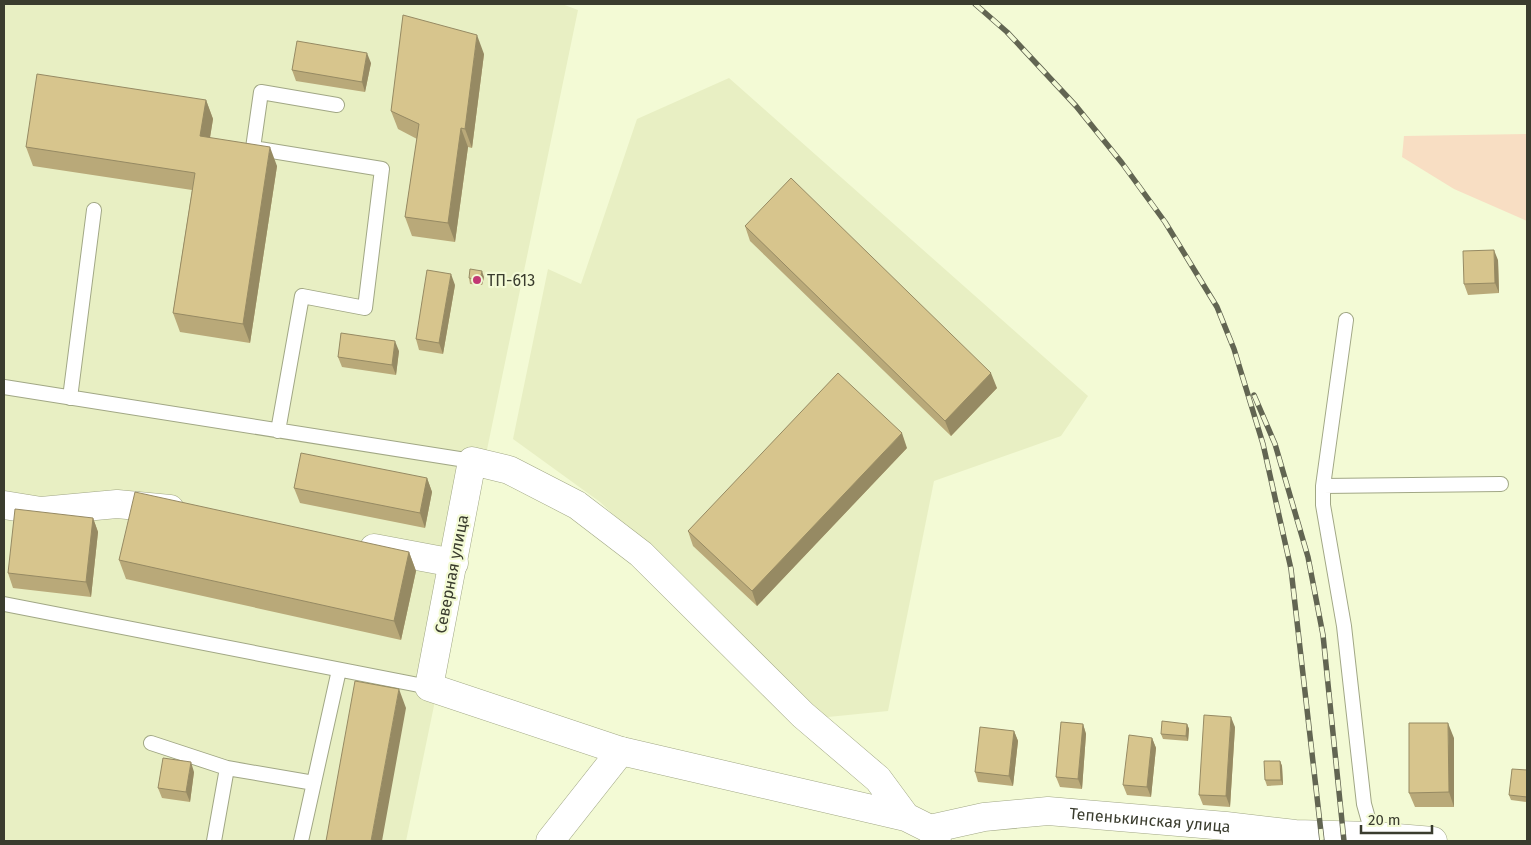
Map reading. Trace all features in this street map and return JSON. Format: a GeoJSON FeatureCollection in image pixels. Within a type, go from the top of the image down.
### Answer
{"type":"FeatureCollection","features":[{"type":"Feature","properties":{"kind":"street","name":"Северная улица"},"geometry":{"type":"LineString","coordinates":[[429,687],[454,564],[472,461]]}},
{"type":"Feature","properties":{"kind":"street"},"geometry":{"type":"LineString","coordinates":[[472,461],[509,470],[577,505],[641,554],[803,715],[878,779],[924,829]]}},
{"type":"Feature","properties":{"kind":"street"},"geometry":{"type":"LineString","coordinates":[[4,505],[41,512],[117,504],[196,512]]}},
{"type":"Feature","properties":{"kind":"street"},"geometry":{"type":"LineString","coordinates":[[349,542],[454,564]]}},
{"type":"Feature","properties":{"kind":"street"},"geometry":{"type":"LineString","coordinates":[[429,687],[621,751],[924,829]]}},
{"type":"Feature","properties":{"kind":"street"},"geometry":{"type":"LineString","coordinates":[[550,841],[621,751]]}},
{"type":"Feature","properties":{"kind":"street","name":"Тепенькинская улица"},"geometry":{"type":"LineString","coordinates":[[924,829],[984,818],[1048,811],[1226,826],[1294,834],[1373,836],[1433,841]]}},
{"type":"Feature","properties":{"kind":"lane"},"geometry":{"type":"LineString","coordinates":[[278,431],[302,296],[365,308],[382,169],[254,148],[261,92],[337,105]]}},
{"type":"Feature","properties":{"kind":"lane"},"geometry":{"type":"LineString","coordinates":[[70,398],[94,210]]}},
{"type":"Feature","properties":{"kind":"lane"},"geometry":{"type":"LineString","coordinates":[[1346,320],[1323,486],[1324,524],[1344,626],[1364,804],[1373,836]]}},
{"type":"Feature","properties":{"kind":"lane"},"geometry":{"type":"LineString","coordinates":[[4,387],[472,461]]}},
{"type":"Feature","properties":{"kind":"lane"},"geometry":{"type":"LineString","coordinates":[[1323,486],[1501,484]]}},
{"type":"Feature","properties":{"kind":"lane"},"geometry":{"type":"LineString","coordinates":[[4,604],[429,687]]}},
{"type":"Feature","properties":{"kind":"lane"},"geometry":{"type":"LineString","coordinates":[[300,841],[339,670]]}},
{"type":"Feature","properties":{"kind":"lane"},"geometry":{"type":"LineString","coordinates":[[151,743],[226,768],[314,783]]}},
{"type":"Feature","properties":{"kind":"lane"},"geometry":{"type":"LineString","coordinates":[[214,841],[226,768]]}},
{"type":"Feature","properties":{"kind":"shaded area"},"geometry":{"type":"Polygon","coordinates":[[[4,4],[562,4],[578,10],[406,841],[4,841],[4,4]]]}},
{"type":"Feature","properties":{"kind":"shaded area"},"geometry":{"type":"Polygon","coordinates":[[[729,78],[1088,396],[1061,436],[934,481],[888,711],[818,718],[687,584],[600,502],[513,439],[548,269],[581,284],[637,119],[729,78]]]}},
{"type":"Feature","properties":{"kind":"shaded area"},"geometry":{"type":"Polygon","coordinates":[[[1527,134],[1527,221],[1454,189],[1402,157],[1404,136],[1527,134]]]}},
{"type":"Feature","properties":{"kind":"building"},"geometry":{"type":"Polygon","coordinates":[[[403,15],[477,35],[465,129],[461,128],[448,223],[405,217],[419,124],[391,111],[403,15]]]}},
{"type":"Feature","properties":{"kind":"building"},"geometry":{"type":"Polygon","coordinates":[[[297,41],[367,53],[362,82],[292,70],[297,41]]]}},
{"type":"Feature","properties":{"kind":"building"},"geometry":{"type":"Polygon","coordinates":[[[37,74],[206,100],[200,136],[270,147],[243,324],[173,313],[195,173],[26,147],[37,74]]]}},
{"type":"Feature","properties":{"kind":"building"},"geometry":{"type":"Polygon","coordinates":[[[791,178],[991,373],[945,421],[745,226],[791,178]]]}},
{"type":"Feature","properties":{"kind":"building"},"geometry":{"type":"Polygon","coordinates":[[[1494,250],[1495,283],[1464,284],[1463,251],[1494,250]]]}},
{"type":"Feature","properties":{"kind":"building"},"geometry":{"type":"Polygon","coordinates":[[[470,269],[482,271],[480,280],[469,278],[470,269]]]}},
{"type":"Feature","properties":{"kind":"building"},"geometry":{"type":"Polygon","coordinates":[[[427,270],[451,274],[439,343],[416,339],[427,270]]]}},
{"type":"Feature","properties":{"kind":"building"},"geometry":{"type":"Polygon","coordinates":[[[341,333],[395,341],[392,365],[338,357],[341,333]]]}},
{"type":"Feature","properties":{"kind":"building"},"geometry":{"type":"Polygon","coordinates":[[[838,373],[902,433],[752,591],[688,531],[838,373]]]}},
{"type":"Feature","properties":{"kind":"building"},"geometry":{"type":"Polygon","coordinates":[[[301,453],[427,478],[420,513],[294,488],[301,453]]]}},
{"type":"Feature","properties":{"kind":"building"},"geometry":{"type":"Polygon","coordinates":[[[135,492],[409,552],[394,621],[119,560],[135,492]]]}},
{"type":"Feature","properties":{"kind":"building"},"geometry":{"type":"Polygon","coordinates":[[[15,509],[93,518],[86,582],[8,573],[15,509]]]}},
{"type":"Feature","properties":{"kind":"building"},"geometry":{"type":"Polygon","coordinates":[[[355,681],[399,689],[371,841],[326,841],[355,681]]]}},
{"type":"Feature","properties":{"kind":"building"},"geometry":{"type":"Polygon","coordinates":[[[1204,715],[1231,717],[1226,796],[1199,795],[1204,715]]]}},
{"type":"Feature","properties":{"kind":"building"},"geometry":{"type":"Polygon","coordinates":[[[1162,721],[1187,724],[1186,736],[1161,734],[1162,721]]]}},
{"type":"Feature","properties":{"kind":"building"},"geometry":{"type":"Polygon","coordinates":[[[1061,722],[1083,724],[1078,779],[1056,777],[1061,722]]]}},
{"type":"Feature","properties":{"kind":"building"},"geometry":{"type":"Polygon","coordinates":[[[1409,723],[1448,723],[1449,792],[1409,793],[1409,723]]]}},
{"type":"Feature","properties":{"kind":"building"},"geometry":{"type":"Polygon","coordinates":[[[980,727],[1014,731],[1009,776],[975,772],[980,727]]]}},
{"type":"Feature","properties":{"kind":"building"},"geometry":{"type":"Polygon","coordinates":[[[1129,735],[1152,738],[1147,787],[1123,785],[1129,735]]]}},
{"type":"Feature","properties":{"kind":"building"},"geometry":{"type":"Polygon","coordinates":[[[163,758],[191,762],[186,792],[158,788],[163,758]]]}},
{"type":"Feature","properties":{"kind":"building"},"geometry":{"type":"Polygon","coordinates":[[[1264,761],[1280,761],[1281,780],[1265,780],[1264,761]]]}},
{"type":"Feature","properties":{"kind":"building"},"geometry":{"type":"Polygon","coordinates":[[[1512,769],[1527,770],[1527,797],[1509,795],[1512,769]]]}},
{"type":"Feature","properties":{"kind":"railway"},"geometry":{"type":"LineString","coordinates":[[975,4],[1007,32],[1076,106],[1122,163],[1165,222],[1217,307],[1234,349],[1263,444],[1291,569],[1322,841]]}},
{"type":"Feature","properties":{"kind":"railway"},"geometry":{"type":"LineString","coordinates":[[1254,395],[1275,444],[1308,557],[1323,635],[1344,841]]}},
{"type":"Feature","properties":{"kind":"place","name":"ТП-613"},"geometry":{"type":"Point","coordinates":[477,280]}}]}
